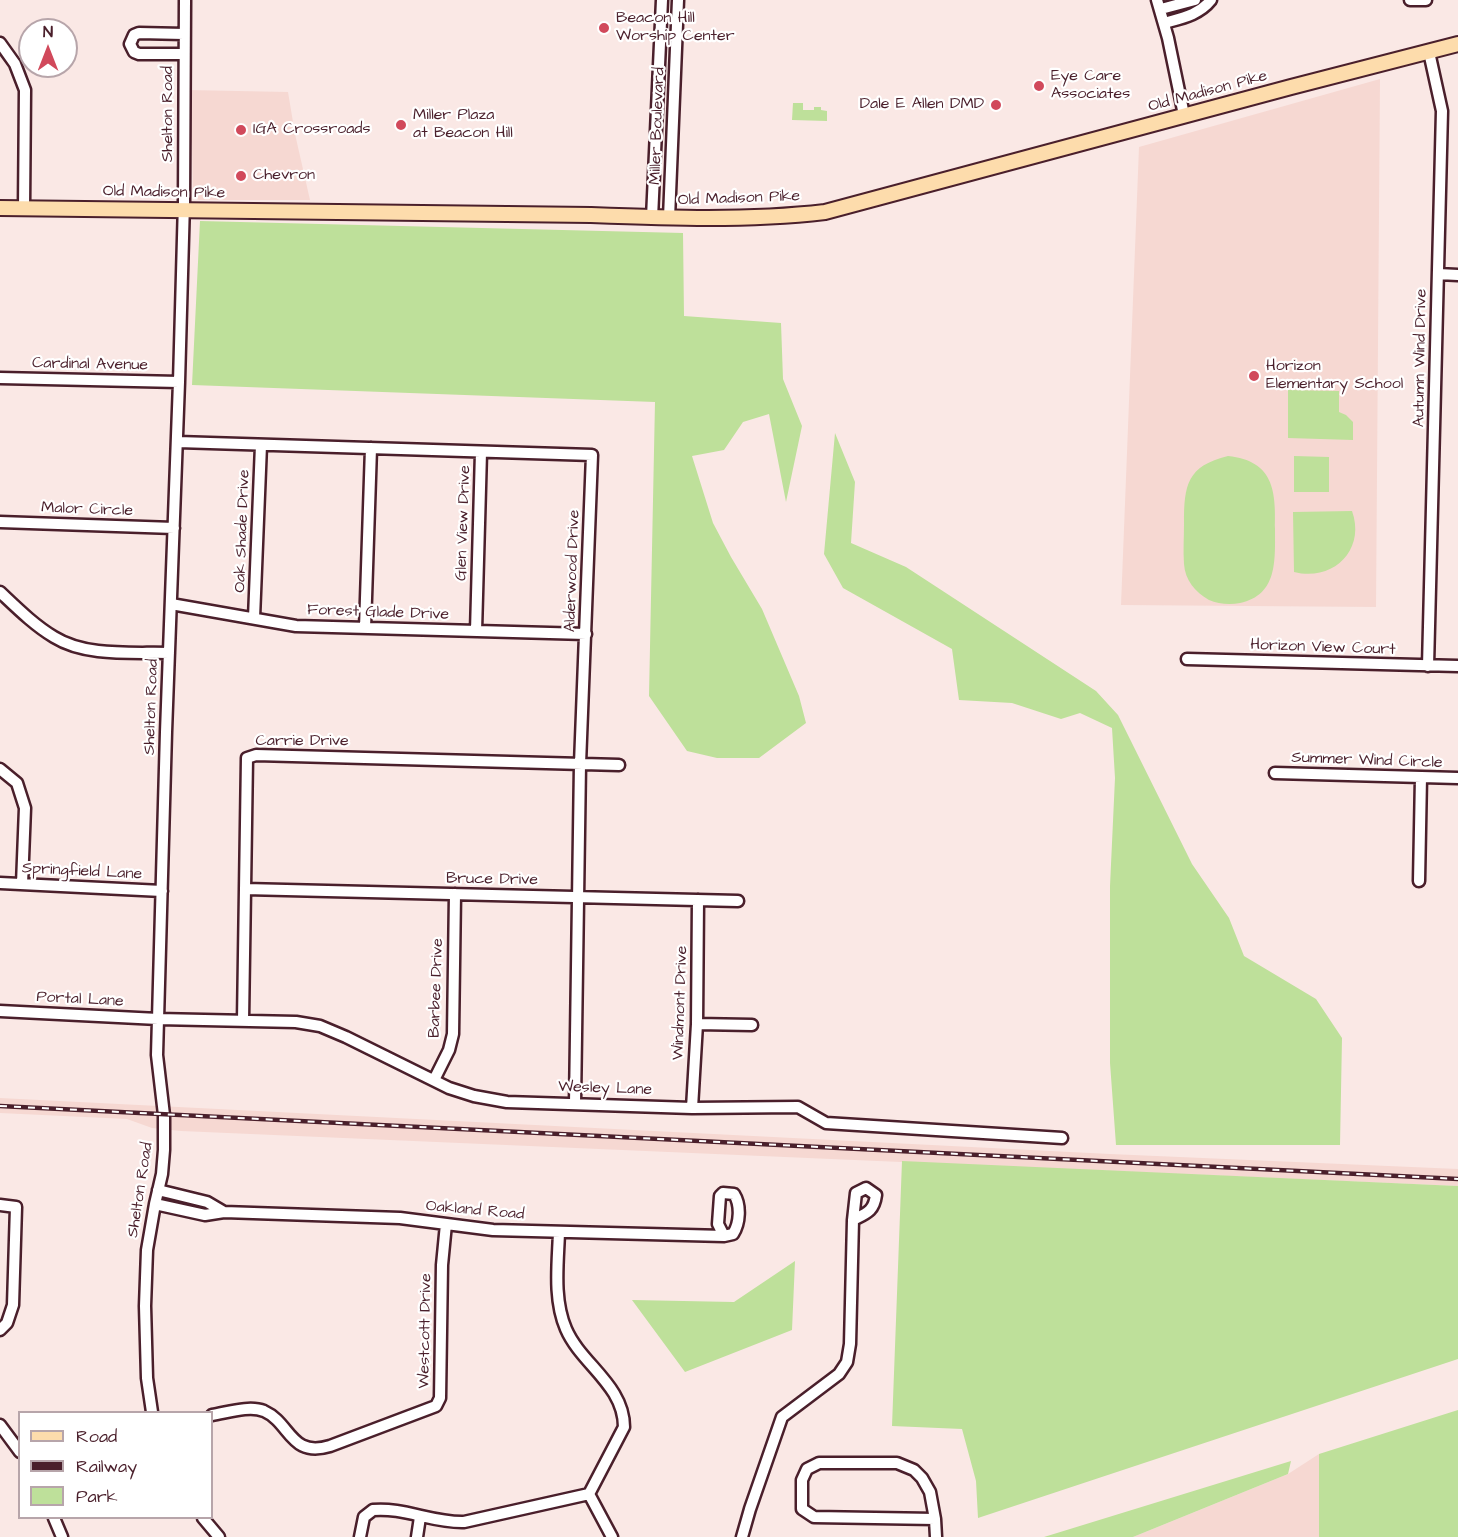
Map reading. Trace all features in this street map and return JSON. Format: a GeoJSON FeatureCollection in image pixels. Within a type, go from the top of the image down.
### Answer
{"type":"FeatureCollection","features":[{"type":"Feature","properties":{"kind":"main road","name":"Old Madison Pike"},"geometry":{"type":"LineString","coordinates":[[0,208],[591,215],[652,218],[743,218],[825,212],[1458,44]]}},
{"type":"Feature","properties":{"kind":"street","name":"Shelton Road"},"geometry":{"type":"LineString","coordinates":[[152,1411],[147,1378],[145,1306],[147,1251],[154,1204],[164,1162],[165,1126],[157,1056],[178,442],[184,210],[185,0]]}},
{"type":"Feature","properties":{"kind":"street","name":"Miller Boulevard"},"geometry":{"type":"LineString","coordinates":[[652,218],[662,0]]}},
{"type":"Feature","properties":{"kind":"street","name":"Miller Boulevard"},"geometry":{"type":"LineString","coordinates":[[669,218],[678,0]]}},
{"type":"Feature","properties":{"kind":"street"},"geometry":{"type":"LineString","coordinates":[[1184,115],[1159,5],[1195,0]]}},
{"type":"Feature","properties":{"kind":"street"},"geometry":{"type":"LineString","coordinates":[[1164,23],[1192,15],[1206,8],[1211,0]]}},
{"type":"Feature","properties":{"kind":"street"},"geometry":{"type":"LineString","coordinates":[[1410,0],[1426,0]]}},
{"type":"Feature","properties":{"kind":"street"},"geometry":{"type":"LineString","coordinates":[[661,28],[677,29]]}},
{"type":"Feature","properties":{"kind":"street"},"geometry":{"type":"LineString","coordinates":[[184,34],[139,33],[134,34],[130,44],[134,52],[139,54],[184,54]]}},
{"type":"Feature","properties":{"kind":"street"},"geometry":{"type":"LineString","coordinates":[[0,43],[15,64],[25,90],[24,208]]}},
{"type":"Feature","properties":{"kind":"street","name":"Autumn Wind Drive"},"geometry":{"type":"LineString","coordinates":[[1428,666],[1442,111],[1429,52]]}},
{"type":"Feature","properties":{"kind":"street"},"geometry":{"type":"LineString","coordinates":[[657,124],[673,126]]}},
{"type":"Feature","properties":{"kind":"street"},"geometry":{"type":"LineString","coordinates":[[1438,274],[1458,275]]}},
{"type":"Feature","properties":{"kind":"street","name":"Cardinal Avenue"},"geometry":{"type":"LineString","coordinates":[[0,378],[179,382]]}},
{"type":"Feature","properties":{"kind":"street","name":"Alderwood Drive"},"geometry":{"type":"LineString","coordinates":[[178,442],[592,455],[580,764],[575,1103]]}},
{"type":"Feature","properties":{"kind":"street","name":"Oak Shade Drive"},"geometry":{"type":"LineString","coordinates":[[254,618],[261,445]]}},
{"type":"Feature","properties":{"kind":"street"},"geometry":{"type":"LineString","coordinates":[[365,628],[371,448]]}},
{"type":"Feature","properties":{"kind":"street","name":"Glen View Drive"},"geometry":{"type":"LineString","coordinates":[[476,631],[481,452]]}},
{"type":"Feature","properties":{"kind":"street","name":"Malor Circle"},"geometry":{"type":"LineString","coordinates":[[0,522],[174,528]]}},
{"type":"Feature","properties":{"kind":"street"},"geometry":{"type":"LineString","coordinates":[[0,592],[35,624],[56,639],[79,647],[103,651],[169,653]]}},
{"type":"Feature","properties":{"kind":"street","name":"Forest Glade Drive"},"geometry":{"type":"LineString","coordinates":[[171,604],[296,626],[585,634]]}},
{"type":"Feature","properties":{"kind":"street","name":"Horizon View Court"},"geometry":{"type":"LineString","coordinates":[[1187,659],[1458,666]]}},
{"type":"Feature","properties":{"kind":"street","name":"Carrie Drive"},"geometry":{"type":"LineString","coordinates":[[243,1020],[247,758],[256,754],[619,765]]}},
{"type":"Feature","properties":{"kind":"street"},"geometry":{"type":"LineString","coordinates":[[0,769],[17,783],[25,808],[22,884]]}},
{"type":"Feature","properties":{"kind":"street","name":"Summer Wind Circle"},"geometry":{"type":"LineString","coordinates":[[1275,773],[1458,778]]}},
{"type":"Feature","properties":{"kind":"street"},"geometry":{"type":"LineString","coordinates":[[1419,881],[1421,777]]}},
{"type":"Feature","properties":{"kind":"street","name":"Springfield Lane"},"geometry":{"type":"LineString","coordinates":[[0,883],[162,891]]}},
{"type":"Feature","properties":{"kind":"street","name":"Bruce Drive"},"geometry":{"type":"LineString","coordinates":[[245,889],[738,901]]}},
{"type":"Feature","properties":{"kind":"street","name":"Barbee Drive"},"geometry":{"type":"LineString","coordinates":[[434,1080],[449,1050],[453,1034],[455,894]]}},
{"type":"Feature","properties":{"kind":"street","name":"Windmont Drive"},"geometry":{"type":"LineString","coordinates":[[692,1108],[697,1024],[698,900]]}},
{"type":"Feature","properties":{"kind":"street","name":"Portal Lane"},"geometry":{"type":"LineString","coordinates":[[0,1011],[158,1019]]}},
{"type":"Feature","properties":{"kind":"street","name":"Wesley Lane"},"geometry":{"type":"LineString","coordinates":[[158,1019],[296,1022],[320,1026],[449,1088],[474,1096],[507,1102],[692,1108],[798,1107],[826,1122],[1062,1138]]}},
{"type":"Feature","properties":{"kind":"street"},"geometry":{"type":"LineString","coordinates":[[697,1024],[752,1025]]}},
{"type":"Feature","properties":{"kind":"street","name":"Oakland Road"},"geometry":{"type":"LineString","coordinates":[[158,1190],[207,1202],[224,1212]]}},
{"type":"Feature","properties":{"kind":"street","name":"Oakland Road"},"geometry":{"type":"LineString","coordinates":[[154,1204],[205,1215],[224,1212],[400,1218],[493,1230],[724,1236]]}},
{"type":"Feature","properties":{"kind":"street"},"geometry":{"type":"LineString","coordinates":[[0,1205],[16,1207],[14,1305],[7,1323],[0,1330]]}},
{"type":"Feature","properties":{"kind":"street"},"geometry":{"type":"LineString","coordinates":[[742,1537],[782,1417],[839,1374],[847,1362],[850,1344],[853,1220]]}},
{"type":"Feature","properties":{"kind":"street","name":"Westcott Drive"},"geometry":{"type":"LineString","coordinates":[[213,1415],[250,1410],[265,1412],[300,1445],[315,1449],[330,1446],[436,1406],[440,1398],[442,1265],[446,1224]]}},
{"type":"Feature","properties":{"kind":"street"},"geometry":{"type":"LineString","coordinates":[[360,1537],[364,1517],[373,1510],[451,1522],[474,1520],[589,1494],[624,1427],[624,1415],[612,1389],[578,1348],[565,1328],[559,1303],[559,1232]]}},
{"type":"Feature","properties":{"kind":"street"},"geometry":{"type":"LineString","coordinates":[[0,1425],[18,1446]]}},
{"type":"Feature","properties":{"kind":"street"},"geometry":{"type":"LineString","coordinates":[[935,1519],[814,1517],[802,1509],[802,1480],[807,1469],[819,1463],[897,1463],[914,1470],[930,1492],[935,1519],[936,1537]]}},
{"type":"Feature","properties":{"kind":"street"},"geometry":{"type":"LineString","coordinates":[[589,1494],[612,1537]]}},
{"type":"Feature","properties":{"kind":"street"},"geometry":{"type":"LineString","coordinates":[[417,1537],[420,1517]]}},
{"type":"Feature","properties":{"kind":"street"},"geometry":{"type":"LineString","coordinates":[[54,1519],[62,1537]]}},
{"type":"Feature","properties":{"kind":"street"},"geometry":{"type":"LineString","coordinates":[[204,1519],[219,1537]]}},
{"type":"Feature","properties":{"kind":"shaded area","name":"Horizon Elementary School"},"geometry":{"type":"Polygon","coordinates":[[[1380,79],[1376,607],[1121,605],[1139,147],[1380,79]]]}},
{"type":"Feature","properties":{"kind":"shaded area"},"geometry":{"type":"Polygon","coordinates":[[[187,90],[288,92],[310,200],[199,200],[193,197],[192,146],[188,130],[187,90]]]}},
{"type":"Feature","properties":{"kind":"shaded area"},"geometry":{"type":"Polygon","coordinates":[[[0,1098],[1110,1154],[1458,1169],[1458,1186],[181,1131],[152,1128],[127,1119],[0,1113],[0,1098]]]}},
{"type":"Feature","properties":{"kind":"shaded area"},"geometry":{"type":"Polygon","coordinates":[[[1319,1454],[1319,1537],[1133,1537],[1288,1474],[1319,1454]]]}},
{"type":"Feature","properties":{"kind":"green space"},"geometry":{"type":"Polygon","coordinates":[[[793,103],[803,103],[803,110],[814,110],[814,107],[821,107],[821,110],[827,111],[827,121],[792,120],[793,103]]]}},
{"type":"Feature","properties":{"kind":"green space"},"geometry":{"type":"Polygon","coordinates":[[[200,221],[683,233],[684,316],[781,323],[783,379],[802,426],[786,502],[769,414],[743,422],[724,450],[692,456],[713,523],[762,609],[799,696],[806,723],[759,758],[717,758],[687,751],[649,696],[655,402],[192,385],[200,221]]]}},
{"type":"Feature","properties":{"kind":"green space"},"geometry":{"type":"Polygon","coordinates":[[[1288,390],[1339,391],[1339,412],[1353,422],[1353,440],[1288,438],[1288,390]]]}},
{"type":"Feature","properties":{"kind":"green space"},"geometry":{"type":"Polygon","coordinates":[[[835,433],[855,482],[851,543],[906,567],[1096,691],[1118,715],[1192,864],[1229,918],[1244,956],[1316,999],[1342,1038],[1340,1145],[1116,1145],[1110,1063],[1110,886],[1115,778],[1112,728],[1080,713],[1061,719],[1012,703],[959,700],[952,649],[843,588],[824,554],[835,433]]]}},
{"type":"Feature","properties":{"kind":"green space"},"geometry":{"type":"Polygon","coordinates":[[[1228,456],[1255,464],[1263,471],[1269,480],[1275,502],[1275,553],[1272,575],[1262,592],[1252,599],[1232,604],[1209,600],[1199,593],[1189,580],[1184,559],[1184,510],[1187,488],[1196,472],[1204,465],[1228,456]]]}},
{"type":"Feature","properties":{"kind":"green space"},"geometry":{"type":"Polygon","coordinates":[[[1294,456],[1329,457],[1329,492],[1294,492],[1294,456]]]}},
{"type":"Feature","properties":{"kind":"green space"},"geometry":{"type":"Polygon","coordinates":[[[1352,511],[1355,525],[1354,538],[1343,560],[1321,572],[1308,574],[1294,572],[1293,512],[1352,511]]]}},
{"type":"Feature","properties":{"kind":"green space"},"geometry":{"type":"Polygon","coordinates":[[[902,1161],[1458,1186],[1458,1359],[978,1518],[976,1481],[962,1429],[892,1426],[902,1161]]]}},
{"type":"Feature","properties":{"kind":"green space"},"geometry":{"type":"Polygon","coordinates":[[[795,1261],[792,1330],[685,1372],[632,1300],[734,1302],[795,1261]]]}},
{"type":"Feature","properties":{"kind":"green space"},"geometry":{"type":"Polygon","coordinates":[[[1458,1410],[1458,1537],[1319,1537],[1319,1454],[1458,1410]]]}},
{"type":"Feature","properties":{"kind":"green space"},"geometry":{"type":"Polygon","coordinates":[[[1291,1461],[1288,1474],[1133,1537],[1044,1537],[1291,1461]]]}},
{"type":"Feature","properties":{"kind":"railway"},"geometry":{"type":"LineString","coordinates":[[0,1106],[1458,1179]]}},
{"type":"Feature","properties":{"kind":"place","name":"Beacon Hill Worship Center"},"geometry":{"type":"Point","coordinates":[604,28]}},
{"type":"Feature","properties":{"kind":"place","name":"Eye Care Associates"},"geometry":{"type":"Point","coordinates":[1039,86]}},
{"type":"Feature","properties":{"kind":"place","name":"Dale E Allen DMD"},"geometry":{"type":"Point","coordinates":[996,105]}},
{"type":"Feature","properties":{"kind":"place","name":"Miller Plaza at Beacon Hill"},"geometry":{"type":"Point","coordinates":[401,125]}},
{"type":"Feature","properties":{"kind":"place","name":"IGA Crossroads"},"geometry":{"type":"Point","coordinates":[241,130]}},
{"type":"Feature","properties":{"kind":"place","name":"Chevron"},"geometry":{"type":"Point","coordinates":[241,176]}},
{"type":"Feature","properties":{"kind":"place","name":"Horizon Elementary School"},"geometry":{"type":"Point","coordinates":[1254,376]}}]}
